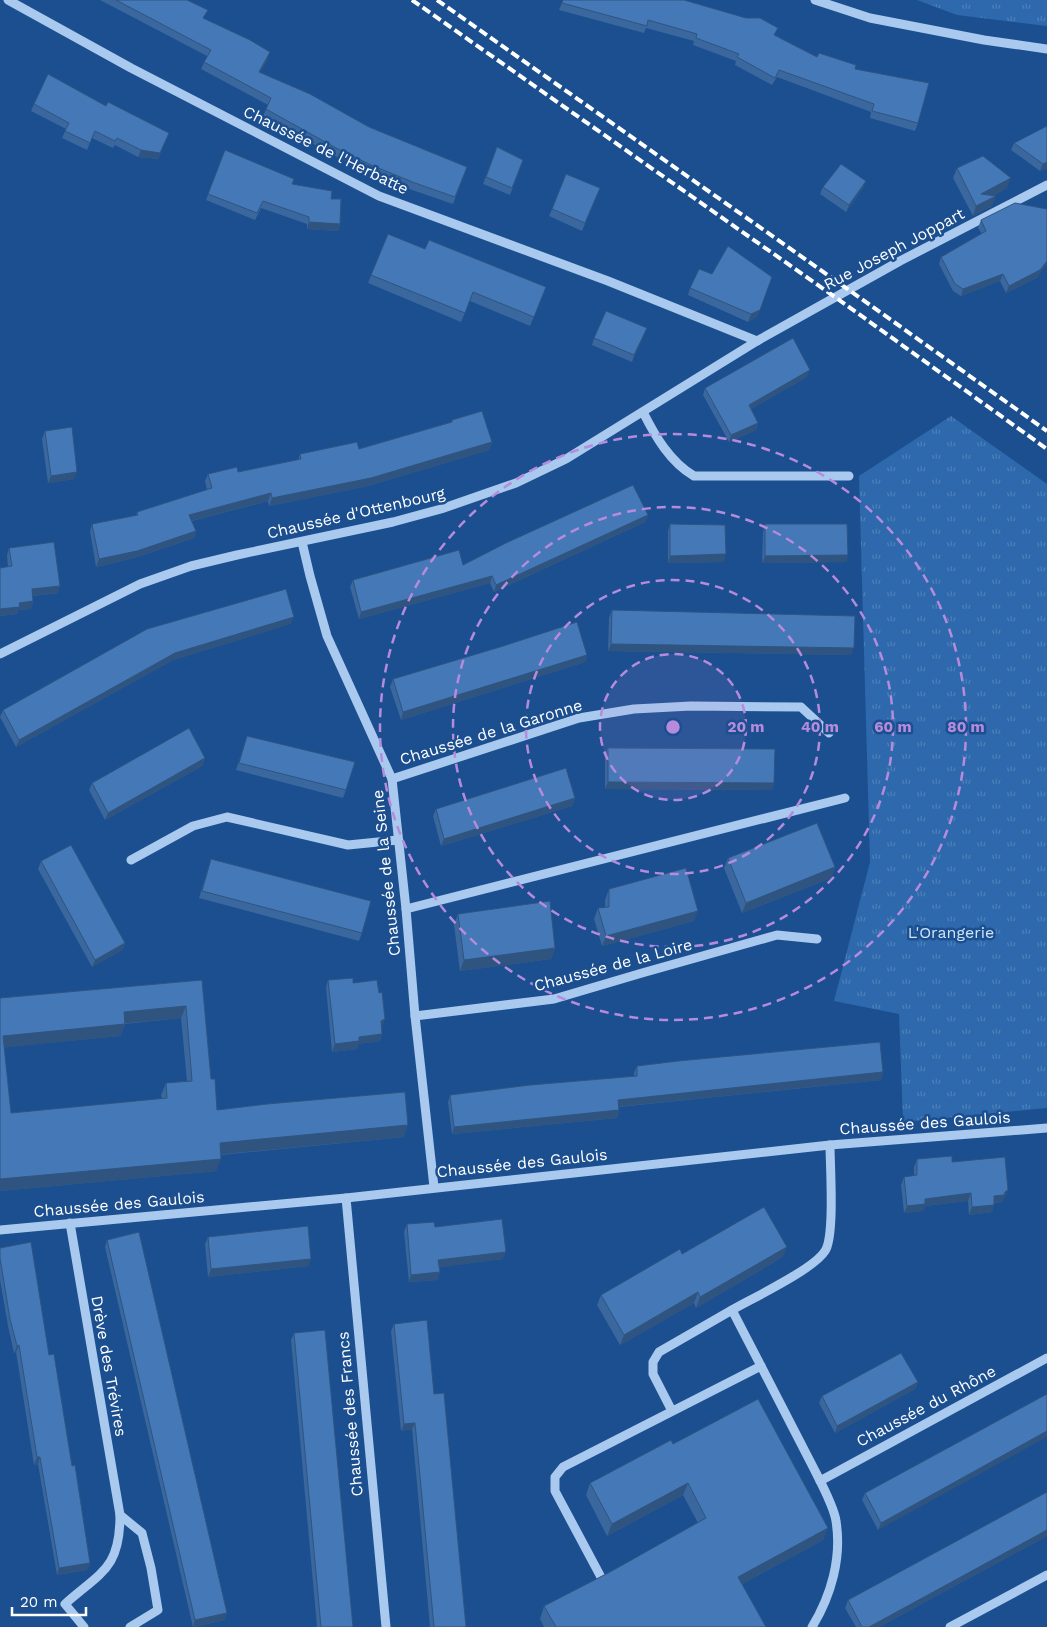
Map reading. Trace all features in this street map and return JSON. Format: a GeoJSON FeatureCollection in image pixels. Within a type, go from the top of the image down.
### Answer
{"type":"FeatureCollection","features":[{"type":"Feature","properties":{"kind":"street","name":"Chaussée de l'Herbatte"},"geometry":{"type":"LineString","coordinates":[[8,0],[131,68],[379,196],[608,281],[757,341]]}},
{"type":"Feature","properties":{"kind":"street"},"geometry":{"type":"LineString","coordinates":[[815,0],[870,18],[984,40],[1047,49]]}},
{"type":"Feature","properties":{"kind":"street","name":"Rue Joseph Joppart"},"geometry":{"type":"LineString","coordinates":[[757,341],[900,260],[1045,189]]}},
{"type":"Feature","properties":{"kind":"street","name":"Chaussée d'Ottenbourg"},"geometry":{"type":"LineString","coordinates":[[0,654],[140,584],[237,555],[432,512],[516,483],[566,459],[757,341]]}},
{"type":"Feature","properties":{"kind":"street"},"geometry":{"type":"LineString","coordinates":[[643,412],[655,436],[684,470],[694,476],[850,476]]}},
{"type":"Feature","properties":{"kind":"street","name":"Chaussée de la Seine"},"geometry":{"type":"LineString","coordinates":[[302,542],[327,636],[392,779],[434,1187]]}},
{"type":"Feature","properties":{"kind":"street","name":"Chaussée de la Garonne"},"geometry":{"type":"LineString","coordinates":[[392,779],[579,718],[634,709],[691,706],[800,707],[830,733]]}},
{"type":"Feature","properties":{"kind":"street"},"geometry":{"type":"LineString","coordinates":[[406,909],[845,798]]}},
{"type":"Feature","properties":{"kind":"street"},"geometry":{"type":"LineString","coordinates":[[131,860],[193,826],[226,817],[348,846],[398,840]]}},
{"type":"Feature","properties":{"kind":"street","name":"Chaussée de la Loire"},"geometry":{"type":"LineString","coordinates":[[415,1016],[554,1000],[642,972],[777,935],[817,939]]}},
{"type":"Feature","properties":{"kind":"street","name":"Chaussée des Gaulois"},"geometry":{"type":"LineString","coordinates":[[0,1230],[346,1198],[830,1145],[1047,1128]]}},
{"type":"Feature","properties":{"kind":"street"},"geometry":{"type":"LineString","coordinates":[[672,1411],[654,1374],[653,1362],[659,1352],[809,1266],[826,1251],[830,1232],[830,1145]]}},
{"type":"Feature","properties":{"kind":"street","name":"Chaussée des Francs"},"geometry":{"type":"LineString","coordinates":[[346,1198],[386,1627]]}},
{"type":"Feature","properties":{"kind":"street","name":"Drève des Trévires"},"geometry":{"type":"LineString","coordinates":[[70,1223],[120,1515],[120,1535],[114,1559],[102,1574],[65,1604],[84,1627]]}},
{"type":"Feature","properties":{"kind":"street"},"geometry":{"type":"LineString","coordinates":[[732,1310],[820,1481],[836,1519],[838,1545],[833,1582],[821,1613],[812,1627]]}},
{"type":"Feature","properties":{"kind":"street","name":"Chaussée du Rhône"},"geometry":{"type":"LineString","coordinates":[[820,1481],[1047,1358]]}},
{"type":"Feature","properties":{"kind":"street"},"geometry":{"type":"LineString","coordinates":[[602,1578],[555,1491],[555,1477],[563,1467],[761,1366]]}},
{"type":"Feature","properties":{"kind":"street"},"geometry":{"type":"LineString","coordinates":[[120,1515],[142,1533],[151,1568],[158,1610],[130,1627]]}},
{"type":"Feature","properties":{"kind":"street"},"geometry":{"type":"LineString","coordinates":[[950,1627],[1047,1575]]}},
{"type":"Feature","properties":{"kind":"green space"},"geometry":{"type":"Polygon","coordinates":[[[917,0],[1047,0],[1047,26],[957,15],[917,0]]]}},
{"type":"Feature","properties":{"kind":"green space","name":"L'Orangerie"},"geometry":{"type":"Polygon","coordinates":[[[951,416],[1047,484],[1047,1108],[903,1122],[899,1014],[834,1001],[870,862],[859,476],[951,416]]]}},
{"type":"Feature","properties":{"kind":"building"},"geometry":{"type":"Polygon","coordinates":[[[116,0],[187,0],[208,10],[203,18],[250,40],[270,52],[259,72],[310,94],[369,127],[467,167],[455,197],[371,165],[266,109],[271,98],[204,62],[211,50],[116,0]]]}},
{"type":"Feature","properties":{"kind":"building"},"geometry":{"type":"Polygon","coordinates":[[[563,0],[684,0],[746,18],[760,18],[778,28],[774,35],[817,57],[819,53],[856,65],[855,69],[929,83],[918,123],[872,111],[874,104],[779,70],[775,78],[737,57],[739,54],[696,38],[697,34],[648,20],[647,26],[562,3],[563,0]]]}},
{"type":"Feature","properties":{"kind":"building"},"geometry":{"type":"Polygon","coordinates":[[[48,74],[106,106],[108,102],[169,133],[160,153],[141,150],[117,138],[115,141],[95,131],[90,143],[65,131],[69,123],[34,104],[48,74]]]}},
{"type":"Feature","properties":{"kind":"building"},"geometry":{"type":"Polygon","coordinates":[[[1047,126],[1047,162],[1043,164],[1014,143],[1047,126]]]}},
{"type":"Feature","properties":{"kind":"building"},"geometry":{"type":"Polygon","coordinates":[[[497,147],[523,160],[512,188],[486,177],[497,147]]]}},
{"type":"Feature","properties":{"kind":"building"},"geometry":{"type":"Polygon","coordinates":[[[225,150],[294,179],[292,184],[332,191],[331,199],[341,199],[340,224],[309,222],[309,217],[263,201],[257,213],[208,194],[225,150]]]}},
{"type":"Feature","properties":{"kind":"building"},"geometry":{"type":"Polygon","coordinates":[[[983,156],[1011,178],[981,194],[996,196],[976,206],[957,168],[983,156]]]}},
{"type":"Feature","properties":{"kind":"building"},"geometry":{"type":"Polygon","coordinates":[[[841,164],[866,181],[849,205],[823,187],[841,164]]]}},
{"type":"Feature","properties":{"kind":"building"},"geometry":{"type":"Polygon","coordinates":[[[566,174],[600,188],[585,223],[552,209],[566,174]]]}},
{"type":"Feature","properties":{"kind":"building"},"geometry":{"type":"Polygon","coordinates":[[[1015,203],[1047,209],[1047,261],[1040,270],[1009,286],[1003,274],[963,289],[955,284],[941,257],[986,231],[981,220],[1015,203]]]}},
{"type":"Feature","properties":{"kind":"building"},"geometry":{"type":"Polygon","coordinates":[[[388,234],[425,249],[429,240],[546,287],[534,317],[473,292],[465,313],[371,275],[388,234]]]}},
{"type":"Feature","properties":{"kind":"building"},"geometry":{"type":"Polygon","coordinates":[[[728,246],[772,277],[760,310],[751,314],[690,288],[699,269],[712,274],[728,246]]]}},
{"type":"Feature","properties":{"kind":"building"},"geometry":{"type":"Polygon","coordinates":[[[606,311],[647,328],[634,355],[594,338],[606,311]]]}},
{"type":"Feature","properties":{"kind":"building"},"geometry":{"type":"Polygon","coordinates":[[[793,338],[810,370],[749,405],[758,423],[731,435],[705,388],[793,338]]]}},
{"type":"Feature","properties":{"kind":"building"},"geometry":{"type":"Polygon","coordinates":[[[482,411],[492,442],[371,478],[272,498],[271,493],[189,515],[196,531],[137,551],[99,559],[92,524],[138,515],[137,512],[212,488],[208,474],[237,467],[238,472],[301,459],[300,454],[357,442],[359,449],[452,422],[452,420],[482,411]]]}},
{"type":"Feature","properties":{"kind":"building"},"geometry":{"type":"Polygon","coordinates":[[[72,427],[77,472],[51,476],[45,431],[72,427]]]}},
{"type":"Feature","properties":{"kind":"building"},"geometry":{"type":"Polygon","coordinates":[[[633,485],[648,515],[496,585],[492,576],[361,612],[353,580],[459,550],[463,565],[506,543],[633,485]]]}},
{"type":"Feature","properties":{"kind":"building"},"geometry":{"type":"Polygon","coordinates":[[[670,524],[725,525],[726,554],[670,556],[670,524]]]}},
{"type":"Feature","properties":{"kind":"building"},"geometry":{"type":"Polygon","coordinates":[[[765,524],[847,524],[848,555],[765,556],[765,524]]]}},
{"type":"Feature","properties":{"kind":"building"},"geometry":{"type":"Polygon","coordinates":[[[54,542],[60,586],[32,589],[33,601],[19,603],[20,607],[0,609],[0,568],[12,566],[9,548],[54,542]]]}},
{"type":"Feature","properties":{"kind":"building"},"geometry":{"type":"Polygon","coordinates":[[[286,589],[294,617],[175,653],[19,740],[3,710],[147,629],[286,589]]]}},
{"type":"Feature","properties":{"kind":"building"},"geometry":{"type":"Polygon","coordinates":[[[612,610],[855,616],[854,648],[611,644],[612,610]]]}},
{"type":"Feature","properties":{"kind":"building"},"geometry":{"type":"Polygon","coordinates":[[[577,622],[587,655],[403,712],[393,679],[577,622]]]}},
{"type":"Feature","properties":{"kind":"building"},"geometry":{"type":"Polygon","coordinates":[[[189,728],[205,758],[108,813],[92,783],[189,728]]]}},
{"type":"Feature","properties":{"kind":"building"},"geometry":{"type":"Polygon","coordinates":[[[247,736],[355,762],[346,790],[239,763],[247,736]]]}},
{"type":"Feature","properties":{"kind":"building"},"geometry":{"type":"Polygon","coordinates":[[[608,748],[775,749],[774,783],[608,782],[608,748]]]}},
{"type":"Feature","properties":{"kind":"building"},"geometry":{"type":"Polygon","coordinates":[[[566,768],[575,798],[444,839],[436,809],[566,768]]]}},
{"type":"Feature","properties":{"kind":"building"},"geometry":{"type":"Polygon","coordinates":[[[817,823],[835,867],[746,903],[728,858],[817,823]]]}},
{"type":"Feature","properties":{"kind":"building"},"geometry":{"type":"Polygon","coordinates":[[[71,845],[125,943],[95,960],[41,861],[71,845]]]}},
{"type":"Feature","properties":{"kind":"building"},"geometry":{"type":"Polygon","coordinates":[[[211,859],[371,901],[362,933],[202,891],[211,859]]]}},
{"type":"Feature","properties":{"kind":"building"},"geometry":{"type":"Polygon","coordinates":[[[686,868],[698,911],[606,936],[598,908],[609,907],[609,889],[686,868]]]}},
{"type":"Feature","properties":{"kind":"building"},"geometry":{"type":"Polygon","coordinates":[[[550,901],[555,948],[464,960],[458,914],[550,901]]]}},
{"type":"Feature","properties":{"kind":"building"},"geometry":{"type":"Polygon","coordinates":[[[353,978],[353,983],[377,980],[379,993],[382,992],[385,1019],[381,1021],[382,1034],[359,1037],[359,1041],[335,1044],[328,980],[353,978]]]}},
{"type":"Feature","properties":{"kind":"building"},"geometry":{"type":"Polygon","coordinates":[[[202,980],[211,1079],[215,1079],[217,1110],[405,1092],[408,1125],[220,1143],[221,1159],[0,1179],[0,998],[202,980]],[[186,1006],[124,1012],[125,1024],[3,1036],[11,1113],[167,1098],[166,1083],[192,1081],[186,1006]]]}},
{"type":"Feature","properties":{"kind":"building"},"geometry":{"type":"Polygon","coordinates":[[[880,1042],[883,1072],[618,1100],[619,1110],[454,1127],[450,1095],[530,1085],[637,1076],[637,1066],[880,1042]]]}},
{"type":"Feature","properties":{"kind":"building"},"geometry":{"type":"Polygon","coordinates":[[[952,1156],[952,1162],[1005,1157],[1008,1190],[1004,1195],[994,1196],[994,1205],[972,1207],[971,1193],[925,1199],[925,1204],[907,1206],[904,1177],[917,1175],[917,1159],[952,1156]]]}},
{"type":"Feature","properties":{"kind":"building"},"geometry":{"type":"Polygon","coordinates":[[[764,1207],[787,1247],[700,1297],[698,1292],[624,1335],[601,1295],[680,1249],[682,1254],[764,1207]]]}},
{"type":"Feature","properties":{"kind":"building"},"geometry":{"type":"Polygon","coordinates":[[[502,1219],[506,1252],[438,1260],[440,1272],[411,1275],[407,1224],[434,1222],[435,1227],[502,1219]]]}},
{"type":"Feature","properties":{"kind":"building"},"geometry":{"type":"Polygon","coordinates":[[[308,1226],[311,1259],[211,1269],[208,1237],[308,1226]]]}},
{"type":"Feature","properties":{"kind":"building"},"geometry":{"type":"Polygon","coordinates":[[[139,1232],[227,1613],[195,1620],[107,1240],[139,1232]]]}},
{"type":"Feature","properties":{"kind":"building"},"geometry":{"type":"Polygon","coordinates":[[[31,1242],[49,1355],[54,1354],[72,1466],[75,1465],[90,1563],[59,1568],[40,1457],[37,1457],[19,1345],[17,1346],[10,1319],[0,1258],[0,1248],[31,1242]]]}},
{"type":"Feature","properties":{"kind":"building"},"geometry":{"type":"Polygon","coordinates":[[[427,1320],[434,1394],[444,1393],[466,1627],[434,1627],[415,1423],[404,1424],[394,1324],[427,1320]]]}},
{"type":"Feature","properties":{"kind":"building"},"geometry":{"type":"Polygon","coordinates":[[[325,1330],[353,1627],[321,1627],[294,1333],[325,1330]]]}},
{"type":"Feature","properties":{"kind":"building"},"geometry":{"type":"Polygon","coordinates":[[[901,1353],[918,1382],[837,1426],[822,1396],[901,1353]]]}},
{"type":"Feature","properties":{"kind":"building"},"geometry":{"type":"Polygon","coordinates":[[[1047,1394],[1047,1431],[881,1523],[865,1493],[1047,1394]]]}},
{"type":"Feature","properties":{"kind":"building"},"geometry":{"type":"Polygon","coordinates":[[[758,1399],[828,1528],[738,1577],[766,1627],[556,1627],[544,1606],[610,1572],[706,1518],[688,1483],[612,1524],[590,1483],[671,1440],[673,1444],[758,1399]]]}},
{"type":"Feature","properties":{"kind":"building"},"geometry":{"type":"Polygon","coordinates":[[[1047,1492],[1047,1530],[869,1627],[862,1627],[848,1600],[1047,1492]]]}},
{"type":"Feature","properties":{"kind":"railway"},"geometry":{"type":"LineString","coordinates":[[412,0],[835,297],[1047,449]]}},
{"type":"Feature","properties":{"kind":"railway"},"geometry":{"type":"LineString","coordinates":[[437,0],[1047,431]]}}]}
